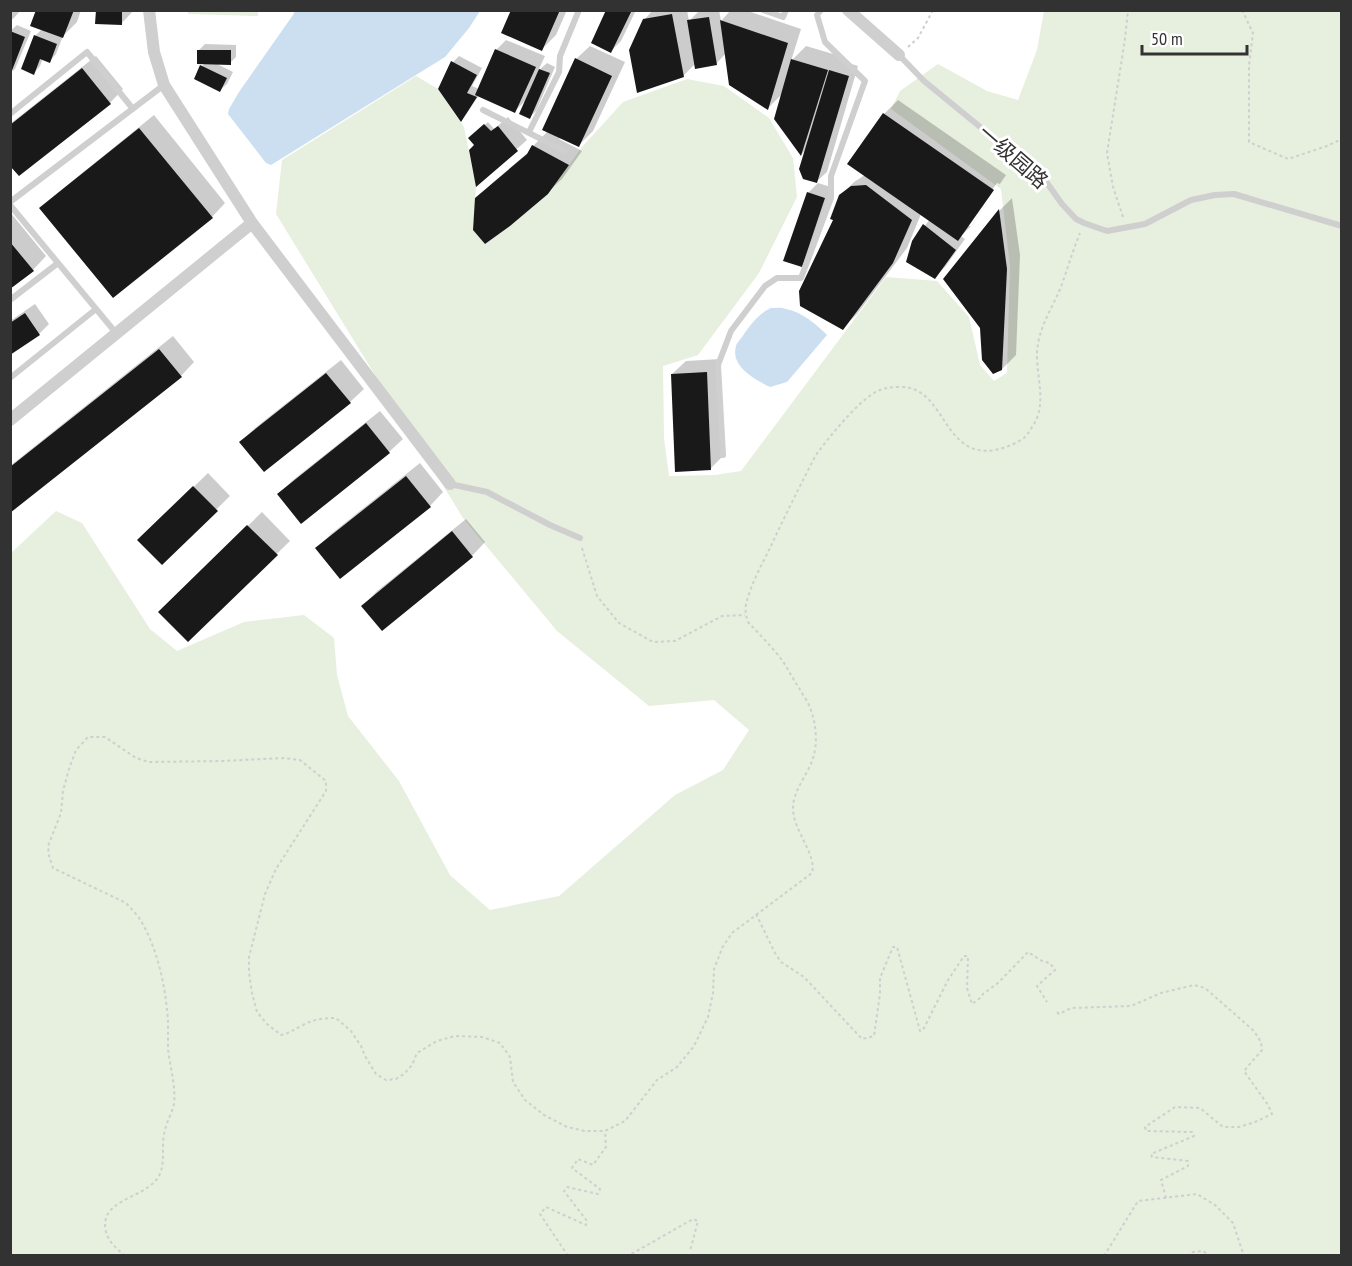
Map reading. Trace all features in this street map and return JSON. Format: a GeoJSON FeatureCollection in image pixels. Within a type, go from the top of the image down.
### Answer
{"type":"FeatureCollection","features":[{"type":"Feature","properties":{"kind":"street"},"geometry":{"type":"LineString","coordinates":[[148,10],[154,52],[164,85],[252,223],[450,484]]}},
{"type":"Feature","properties":{"kind":"street"},"geometry":{"type":"LineString","coordinates":[[848,10],[899,55]]}},
{"type":"Feature","properties":{"kind":"street"},"geometry":{"type":"LineString","coordinates":[[10,420],[252,223]]}},
{"type":"Feature","properties":{"kind":"lane"},"geometry":{"type":"LineString","coordinates":[[529,132],[560,72],[560,56],[579,10]]}},
{"type":"Feature","properties":{"kind":"lane"},"geometry":{"type":"LineString","coordinates":[[763,10],[783,17],[786,10]]}},
{"type":"Feature","properties":{"kind":"lane"},"geometry":{"type":"LineString","coordinates":[[723,455],[718,365],[731,331],[765,286],[777,278],[801,278],[831,198],[831,176],[865,81],[825,42],[817,15],[821,10]]}},
{"type":"Feature","properties":{"kind":"lane"},"geometry":{"type":"LineString","coordinates":[[10,114],[87,52],[133,109]]}},
{"type":"Feature","properties":{"kind":"lane","name":"一级园路"},"geometry":{"type":"LineString","coordinates":[[899,55],[924,81],[1045,180],[1062,204],[1084,224]]}},
{"type":"Feature","properties":{"kind":"lane"},"geometry":{"type":"LineString","coordinates":[[116,334],[10,203],[164,85]]}},
{"type":"Feature","properties":{"kind":"lane"},"geometry":{"type":"LineString","coordinates":[[483,110],[565,151]]}},
{"type":"Feature","properties":{"kind":"lane"},"geometry":{"type":"LineString","coordinates":[[1084,224],[1107,231],[1126,228],[1145,224],[1191,200],[1234,194],[1341,226]]}},
{"type":"Feature","properties":{"kind":"lane"},"geometry":{"type":"LineString","coordinates":[[10,300],[58,262]]}},
{"type":"Feature","properties":{"kind":"lane"},"geometry":{"type":"LineString","coordinates":[[10,378],[96,309]]}},
{"type":"Feature","properties":{"kind":"lane"},"geometry":{"type":"LineString","coordinates":[[450,484],[486,492],[580,538]]}},
{"type":"Feature","properties":{"kind":"path"},"geometry":{"type":"LineString","coordinates":[[899,55],[918,38],[933,10]]}},
{"type":"Feature","properties":{"kind":"path"},"geometry":{"type":"LineString","coordinates":[[1126,228],[1113,187],[1107,153],[1128,10]]}},
{"type":"Feature","properties":{"kind":"path"},"geometry":{"type":"LineString","coordinates":[[1242,10],[1253,33],[1249,65],[1249,142],[1288,159],[1328,146],[1341,139]]}},
{"type":"Feature","properties":{"kind":"path"},"geometry":{"type":"LineString","coordinates":[[125,1256],[111,1243],[105,1221],[113,1208],[148,1188],[161,1173],[164,1131],[174,1104],[173,1078],[168,1049],[168,1020],[163,985],[154,950],[141,921],[126,903],[53,868],[49,856],[48,846],[61,813],[63,791],[69,769],[76,750],[88,737],[105,737],[136,758],[149,762],[284,758],[300,760],[326,781],[326,791],[276,869],[265,894],[249,957],[249,973],[257,1012],[281,1035],[290,1034],[311,1021],[336,1018],[351,1031],[376,1074],[386,1080],[396,1079],[404,1074],[412,1065],[417,1053],[437,1041],[455,1036],[482,1037],[500,1043],[510,1057],[513,1082],[525,1100],[544,1115],[567,1127],[585,1131],[606,1131],[625,1121],[657,1080],[677,1067],[694,1046],[708,1017],[713,993],[714,969],[722,948],[732,933],[812,873],[812,859],[798,831],[792,807],[795,794],[814,756],[816,736],[811,708],[781,659],[748,622],[746,606],[763,562],[817,454],[846,417],[872,394],[884,387],[907,387],[926,396],[947,426],[971,449],[989,451],[1006,447],[1026,437],[1035,424],[1040,410],[1037,352],[1040,334],[1084,224]]}},
{"type":"Feature","properties":{"kind":"path"},"geometry":{"type":"LineString","coordinates":[[580,538],[597,596],[619,623],[653,642],[675,641],[722,616],[746,615]]}},
{"type":"Feature","properties":{"kind":"path"},"geometry":{"type":"LineString","coordinates":[[756,914],[781,962],[804,977],[862,1039],[874,1036],[880,978],[892,947],[897,947],[920,1031],[923,1030],[948,980],[964,956],[968,956],[967,988],[972,1004],[998,983],[1028,952],[1050,963],[1055,970],[1036,986],[1047,1002]]}},
{"type":"Feature","properties":{"kind":"path"},"geometry":{"type":"LineString","coordinates":[[1057,1012],[1059,1014],[1071,1008],[1131,1006],[1161,993],[1194,985],[1205,988],[1231,1010],[1254,1031],[1261,1042],[1262,1050],[1244,1071],[1272,1114],[1239,1126],[1223,1126],[1200,1108],[1175,1107],[1145,1127],[1146,1131],[1192,1132],[1194,1136],[1151,1154],[1188,1161],[1188,1166],[1161,1180],[1166,1198]]}},
{"type":"Feature","properties":{"kind":"path"},"geometry":{"type":"LineString","coordinates":[[568,1256],[540,1214],[546,1207],[586,1225],[587,1221],[564,1191],[567,1187],[598,1194],[600,1189],[572,1168],[578,1159],[592,1165],[606,1147],[606,1131]]}},
{"type":"Feature","properties":{"kind":"path"},"geometry":{"type":"LineString","coordinates":[[1104,1256],[1138,1201],[1197,1194],[1215,1205],[1233,1223],[1244,1256]]}},
{"type":"Feature","properties":{"kind":"path"},"geometry":{"type":"LineString","coordinates":[[626,1256],[693,1219],[698,1221],[690,1251]]}},
{"type":"Feature","properties":{"kind":"path"},"geometry":{"type":"LineString","coordinates":[[1187,1256],[1193,1252],[1203,1251],[1210,1256]]}},
{"type":"Feature","properties":{"kind":"green space"},"geometry":{"type":"Polygon","coordinates":[[[188,11],[258,11],[258,16],[188,14],[188,11]]]}},
{"type":"Feature","properties":{"kind":"green space"},"geometry":{"type":"Polygon","coordinates":[[[1044,11],[1341,11],[1341,1255],[11,1255],[11,553],[56,511],[82,523],[150,629],[177,651],[244,622],[304,615],[334,638],[337,675],[348,716],[399,781],[450,875],[490,910],[559,896],[675,795],[723,770],[749,730],[714,700],[649,706],[557,631],[463,518],[276,214],[282,160],[416,76],[438,89],[464,127],[476,187],[473,230],[485,244],[548,194],[582,147],[623,102],[687,79],[724,86],[769,118],[793,158],[797,197],[759,273],[698,355],[663,366],[664,438],[669,476],[715,475],[741,471],[886,277],[937,281],[969,317],[980,365],[994,381],[1007,373],[1010,266],[1001,189],[891,109],[900,91],[938,64],[987,91],[1018,100],[1037,50],[1044,11]]]}},
{"type":"Feature","properties":{"kind":"water"},"geometry":{"type":"Polygon","coordinates":[[[295,10],[480,11],[445,57],[271,165],[266,163],[228,114],[239,92],[295,10]]]}},
{"type":"Feature","properties":{"kind":"water"},"geometry":{"type":"Polygon","coordinates":[[[771,308],[782,308],[798,313],[827,335],[787,382],[770,387],[746,372],[740,366],[735,354],[737,344],[750,326],[771,308]]]}},
{"type":"Feature","properties":{"kind":"building"},"geometry":{"type":"Polygon","coordinates":[[[36,10],[74,10],[63,38],[30,26],[36,10]]]}},
{"type":"Feature","properties":{"kind":"building"},"geometry":{"type":"Polygon","coordinates":[[[96,10],[122,10],[122,25],[95,24],[96,10]]]}},
{"type":"Feature","properties":{"kind":"building"},"geometry":{"type":"Polygon","coordinates":[[[511,10],[560,10],[542,51],[501,33],[511,10]]]}},
{"type":"Feature","properties":{"kind":"building"},"geometry":{"type":"Polygon","coordinates":[[[606,10],[632,10],[611,53],[591,43],[606,10]]]}},
{"type":"Feature","properties":{"kind":"building"},"geometry":{"type":"Polygon","coordinates":[[[672,14],[684,77],[637,93],[629,50],[643,19],[672,14]]]}},
{"type":"Feature","properties":{"kind":"building"},"geometry":{"type":"Polygon","coordinates":[[[709,17],[717,65],[695,69],[687,20],[709,17]]]}},
{"type":"Feature","properties":{"kind":"building"},"geometry":{"type":"Polygon","coordinates":[[[720,20],[788,43],[768,110],[729,85],[720,20]]]}},
{"type":"Feature","properties":{"kind":"building"},"geometry":{"type":"Polygon","coordinates":[[[10,31],[25,37],[11,73],[10,73],[10,31]]]}},
{"type":"Feature","properties":{"kind":"building"},"geometry":{"type":"Polygon","coordinates":[[[34,35],[57,44],[50,63],[40,59],[34,75],[21,69],[34,35]]]}},
{"type":"Feature","properties":{"kind":"building"},"geometry":{"type":"Polygon","coordinates":[[[495,49],[536,67],[515,113],[475,95],[495,49]]]}},
{"type":"Feature","properties":{"kind":"building"},"geometry":{"type":"Polygon","coordinates":[[[197,50],[231,50],[231,65],[197,64],[197,50]]]}},
{"type":"Feature","properties":{"kind":"building"},"geometry":{"type":"Polygon","coordinates":[[[575,58],[612,76],[579,147],[542,130],[575,58]]]}},
{"type":"Feature","properties":{"kind":"building"},"geometry":{"type":"Polygon","coordinates":[[[791,59],[828,70],[801,156],[774,119],[791,59]]]}},
{"type":"Feature","properties":{"kind":"building"},"geometry":{"type":"Polygon","coordinates":[[[451,61],[477,75],[467,93],[477,97],[461,122],[438,89],[451,61]]]}},
{"type":"Feature","properties":{"kind":"building"},"geometry":{"type":"Polygon","coordinates":[[[200,65],[227,78],[220,92],[194,79],[200,65]]]}},
{"type":"Feature","properties":{"kind":"building"},"geometry":{"type":"Polygon","coordinates":[[[82,68],[111,104],[19,176],[10,166],[10,125],[82,68]]]}},
{"type":"Feature","properties":{"kind":"building"},"geometry":{"type":"Polygon","coordinates":[[[539,69],[550,73],[530,119],[519,114],[539,69]]]}},
{"type":"Feature","properties":{"kind":"building"},"geometry":{"type":"Polygon","coordinates":[[[829,70],[849,76],[817,183],[803,179],[799,169],[829,70]]]}},
{"type":"Feature","properties":{"kind":"building"},"geometry":{"type":"Polygon","coordinates":[[[883,113],[994,190],[958,241],[847,164],[883,113]]]}},
{"type":"Feature","properties":{"kind":"building"},"geometry":{"type":"Polygon","coordinates":[[[484,124],[491,131],[498,126],[518,151],[476,187],[469,150],[474,145],[468,138],[484,124]]]}},
{"type":"Feature","properties":{"kind":"building"},"geometry":{"type":"Polygon","coordinates":[[[139,128],[213,218],[113,298],[39,208],[139,128]]]}},
{"type":"Feature","properties":{"kind":"building"},"geometry":{"type":"Polygon","coordinates":[[[532,145],[569,165],[548,194],[485,244],[473,230],[475,198],[527,154],[532,145]]]}},
{"type":"Feature","properties":{"kind":"building"},"geometry":{"type":"Polygon","coordinates":[[[866,185],[912,220],[893,263],[843,330],[800,306],[799,291],[833,220],[830,219],[839,195],[851,186],[866,185]]]}},
{"type":"Feature","properties":{"kind":"building"},"geometry":{"type":"Polygon","coordinates":[[[807,192],[825,198],[802,267],[783,261],[807,192]]]}},
{"type":"Feature","properties":{"kind":"building"},"geometry":{"type":"Polygon","coordinates":[[[999,209],[1007,269],[1002,370],[993,374],[982,360],[980,328],[943,279],[999,209]]]}},
{"type":"Feature","properties":{"kind":"building"},"geometry":{"type":"Polygon","coordinates":[[[923,224],[956,250],[935,279],[906,262],[912,241],[923,224]]]}},
{"type":"Feature","properties":{"kind":"building"},"geometry":{"type":"Polygon","coordinates":[[[10,242],[34,271],[10,289],[10,242]]]}},
{"type":"Feature","properties":{"kind":"building"},"geometry":{"type":"Polygon","coordinates":[[[25,313],[40,335],[10,355],[10,323],[25,313]]]}},
{"type":"Feature","properties":{"kind":"building"},"geometry":{"type":"Polygon","coordinates":[[[159,349],[182,377],[10,513],[10,467],[159,349]]]}},
{"type":"Feature","properties":{"kind":"building"},"geometry":{"type":"Polygon","coordinates":[[[707,372],[711,470],[675,472],[671,374],[707,372]]]}},
{"type":"Feature","properties":{"kind":"building"},"geometry":{"type":"Polygon","coordinates":[[[326,373],[351,403],[264,472],[239,442],[326,373]]]}},
{"type":"Feature","properties":{"kind":"building"},"geometry":{"type":"Polygon","coordinates":[[[366,423],[390,453],[301,524],[277,494],[366,423]]]}},
{"type":"Feature","properties":{"kind":"building"},"geometry":{"type":"Polygon","coordinates":[[[406,476],[431,507],[340,579],[315,548],[406,476]]]}},
{"type":"Feature","properties":{"kind":"building"},"geometry":{"type":"Polygon","coordinates":[[[193,486],[218,511],[162,565],[137,540],[193,486]]]}},
{"type":"Feature","properties":{"kind":"building"},"geometry":{"type":"Polygon","coordinates":[[[247,525],[278,555],[188,642],[158,612],[247,525]]]}},
{"type":"Feature","properties":{"kind":"building"},"geometry":{"type":"Polygon","coordinates":[[[452,531],[473,557],[382,631],[361,606],[452,531]]]}}]}
